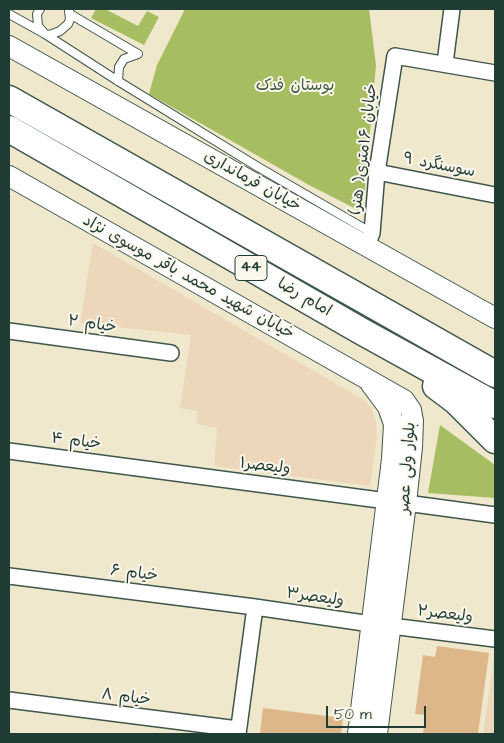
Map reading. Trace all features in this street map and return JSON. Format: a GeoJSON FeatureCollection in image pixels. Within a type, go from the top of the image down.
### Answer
{"type":"FeatureCollection","features":[{"type":"Feature","properties":{"kind":"highway"},"geometry":{"type":"LineString","coordinates":[[9,85],[39,118]]}},
{"type":"Feature","properties":{"kind":"highway","name":"امام رضا"},"geometry":{"type":"LineString","coordinates":[[9,100],[495,374]]}},
{"type":"Feature","properties":{"kind":"highway","name":"امام رضا"},"geometry":{"type":"LineString","coordinates":[[9,129],[361,331],[495,405]]}},
{"type":"Feature","properties":{"kind":"highway"},"geometry":{"type":"LineString","coordinates":[[373,305],[495,360]]}},
{"type":"Feature","properties":{"kind":"highway"},"geometry":{"type":"LineString","coordinates":[[361,331],[456,401],[495,440]]}},
{"type":"Feature","properties":{"kind":"main road","name":"خیابان فرمانداری"},"geometry":{"type":"LineString","coordinates":[[9,46],[369,239],[495,318]]}},
{"type":"Feature","properties":{"kind":"main road","name":"خیابان شهید محمد باقر موسوی نژاد"},"geometry":{"type":"LineString","coordinates":[[9,176],[367,379]]}},
{"type":"Feature","properties":{"kind":"main road","name":"بلوار ولی عصر"},"geometry":{"type":"LineString","coordinates":[[367,379],[388,407],[394,424],[387,500],[377,734]]}},
{"type":"Feature","properties":{"kind":"main road","name":"بلوار ولی عصر"},"geometry":{"type":"LineString","coordinates":[[358,734],[406,503],[413,421],[411,410],[404,400],[367,379]]}},
{"type":"Feature","properties":{"kind":"main road"},"geometry":{"type":"LineString","coordinates":[[387,500],[406,503]]}},
{"type":"Feature","properties":{"kind":"street"},"geometry":{"type":"LineString","coordinates":[[452,9],[445,64],[495,74]]}},
{"type":"Feature","properties":{"kind":"street","name":"خیابان ۱۶متری( هنر)"},"geometry":{"type":"LineString","coordinates":[[369,239],[377,172],[395,56],[445,64]]}},
{"type":"Feature","properties":{"kind":"street","name":"سوسنگرد ۹"},"geometry":{"type":"LineString","coordinates":[[377,172],[495,194]]}},
{"type":"Feature","properties":{"kind":"street","name":"خیام ۲"},"geometry":{"type":"LineString","coordinates":[[9,331],[171,353]]}},
{"type":"Feature","properties":{"kind":"street","name":"خیام ۴"},"geometry":{"type":"LineString","coordinates":[[9,451],[138,468]]}},
{"type":"Feature","properties":{"kind":"street","name":"ولیعصر۱"},"geometry":{"type":"LineString","coordinates":[[138,468],[387,500]]}},
{"type":"Feature","properties":{"kind":"street"},"geometry":{"type":"LineString","coordinates":[[406,503],[495,515]]}},
{"type":"Feature","properties":{"kind":"street","name":"خیام ۶"},"geometry":{"type":"LineString","coordinates":[[9,576],[255,607]]}},
{"type":"Feature","properties":{"kind":"street"},"geometry":{"type":"LineString","coordinates":[[238,732],[255,607]]}},
{"type":"Feature","properties":{"kind":"street","name":"ولیعصر۳"},"geometry":{"type":"LineString","coordinates":[[255,607],[381,625]]}},
{"type":"Feature","properties":{"kind":"street","name":"ولیعصر۲"},"geometry":{"type":"LineString","coordinates":[[381,625],[495,640]]}},
{"type":"Feature","properties":{"kind":"street","name":"خیام ۸"},"geometry":{"type":"LineString","coordinates":[[9,700],[238,732]]}},
{"type":"Feature","properties":{"kind":"lane"},"geometry":{"type":"LineString","coordinates":[[40,9],[37,14],[38,26],[45,34],[55,34],[64,28],[70,19],[70,11]]}},
{"type":"Feature","properties":{"kind":"lane"},"geometry":{"type":"LineString","coordinates":[[70,11],[138,54],[124,59],[119,67],[118,81]]}},
{"type":"Feature","properties":{"kind":"lane"},"geometry":{"type":"LineString","coordinates":[[9,14],[45,34],[258,167],[369,239]]}},
{"type":"Feature","properties":{"kind":"shaded area"},"geometry":{"type":"Polygon","coordinates":[[[93,243],[364,400],[372,409],[377,437],[370,486],[214,466],[217,428],[197,424],[197,411],[180,408],[191,335],[80,323],[93,243]]]}},
{"type":"Feature","properties":{"kind":"shaded area"},"geometry":{"type":"Polygon","coordinates":[[[495,652],[495,734],[483,734],[495,652]]]}},
{"type":"Feature","properties":{"kind":"green space"},"geometry":{"type":"Polygon","coordinates":[[[96,9],[105,9],[138,26],[147,11],[159,17],[144,45],[91,18],[96,9]]]}},
{"type":"Feature","properties":{"kind":"green space","name":"بوستان فدک"},"geometry":{"type":"Polygon","coordinates":[[[185,9],[369,9],[376,65],[364,200],[358,210],[309,185],[149,94],[157,65],[185,9]]]}},
{"type":"Feature","properties":{"kind":"green space"},"geometry":{"type":"Polygon","coordinates":[[[440,425],[495,465],[495,498],[428,493],[440,425]]]}},
{"type":"Feature","properties":{"kind":"building"},"geometry":{"type":"Polygon","coordinates":[[[437,646],[489,653],[478,734],[423,733],[426,715],[415,714],[423,655],[435,657],[437,646]]]}},
{"type":"Feature","properties":{"kind":"building"},"geometry":{"type":"Polygon","coordinates":[[[263,708],[343,718],[341,734],[260,734],[263,708]]]}}]}
